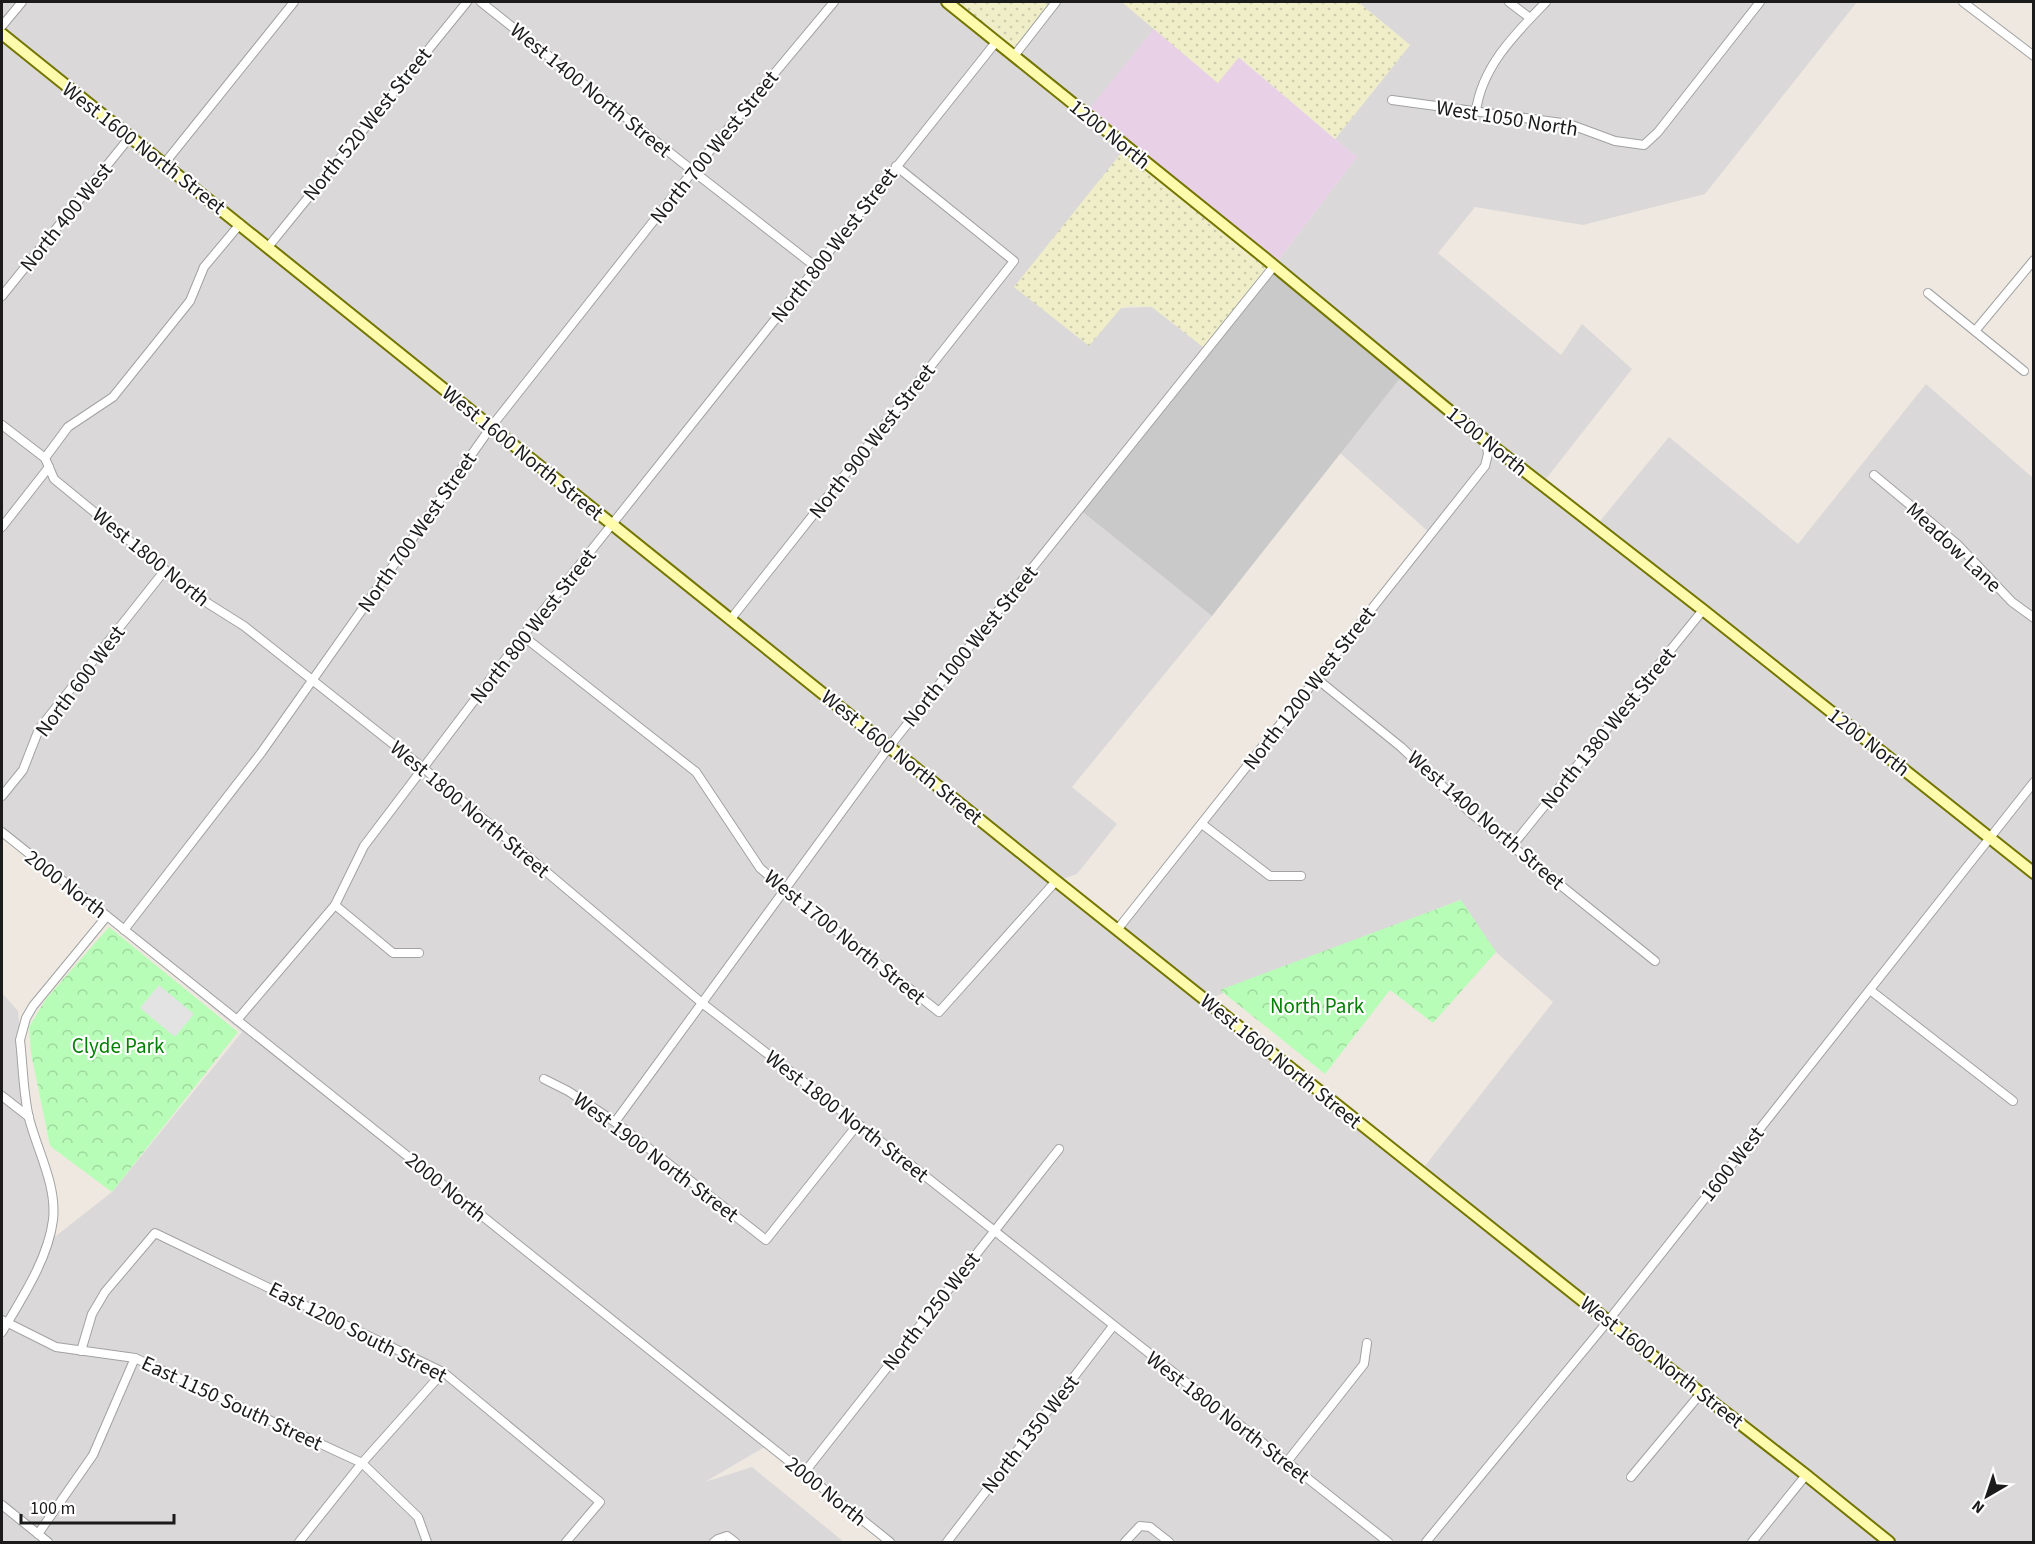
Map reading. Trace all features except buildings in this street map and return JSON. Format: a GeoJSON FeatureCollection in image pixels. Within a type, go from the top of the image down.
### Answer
{"type":"FeatureCollection","features":[{"type":"Feature","properties":{"kind":"street"},"geometry":{"type":"LineString","coordinates":[[2,26],[22,2]]}},
{"type":"Feature","properties":{"kind":"street"},"geometry":{"type":"LineString","coordinates":[[164,164],[294,2]]}},
{"type":"Feature","properties":{"kind":"street","name":"North 520 West Street"},"geometry":{"type":"LineString","coordinates":[[268,247],[467,2]]}},
{"type":"Feature","properties":{"kind":"street","name":"West 1400 North Street"},"geometry":{"type":"LineString","coordinates":[[481,2],[816,267]]}},
{"type":"Feature","properties":{"kind":"street","name":"North 700 West Street"},"geometry":{"type":"LineString","coordinates":[[124,930],[261,753],[491,427],[693,171],[834,2]]}},
{"type":"Feature","properties":{"kind":"street","name":"1200 North"},"geometry":{"type":"LineString","coordinates":[[947,2],[1274,266],[1486,441],[2034,873]]}},
{"type":"Feature","properties":{"kind":"street"},"geometry":{"type":"LineString","coordinates":[[1014,56],[1056,2]]}},
{"type":"Feature","properties":{"kind":"street"},"geometry":{"type":"LineString","coordinates":[[1509,2],[1530,18]]}},
{"type":"Feature","properties":{"kind":"street"},"geometry":{"type":"LineString","coordinates":[[1476,111],[1478,97],[1499,54],[1546,2]]}},
{"type":"Feature","properties":{"kind":"street","name":"West 1050 North"},"geometry":{"type":"LineString","coordinates":[[1392,100],[1569,124],[1615,141],[1644,145],[1653,137],[1760,2]]}},
{"type":"Feature","properties":{"kind":"street"},"geometry":{"type":"LineString","coordinates":[[1963,2],[2034,56]]}},
{"type":"Feature","properties":{"kind":"street","name":"West 1600 North Street"},"geometry":{"type":"LineString","coordinates":[[2,34],[1117,930],[1889,1542]]}},
{"type":"Feature","properties":{"kind":"street","name":"North 800 West Street"},"geometry":{"type":"LineString","coordinates":[[237,1020],[335,904],[364,846],[422,767],[996,42]]}},
{"type":"Feature","properties":{"kind":"street","name":"North 400 West"},"geometry":{"type":"LineString","coordinates":[[2,296],[129,138]]}},
{"type":"Feature","properties":{"kind":"street","name":"North 900 West Street"},"geometry":{"type":"LineString","coordinates":[[730,620],[1014,261],[896,166]]}},
{"type":"Feature","properties":{"kind":"street"},"geometry":{"type":"LineString","coordinates":[[45,458],[68,427],[113,397],[190,301],[204,267],[240,224]]}},
{"type":"Feature","properties":{"kind":"street"},"geometry":{"type":"LineString","coordinates":[[1975,331],[2034,260]]}},
{"type":"Feature","properties":{"kind":"street","name":"North 1000 West Street"},"geometry":{"type":"LineString","coordinates":[[615,1122],[889,747],[1274,266]]}},
{"type":"Feature","properties":{"kind":"street"},"geometry":{"type":"LineString","coordinates":[[1928,293],[2024,371]]}},
{"type":"Feature","properties":{"kind":"street","name":"West 1800 North"},"geometry":{"type":"LineString","coordinates":[[2,424],[45,458],[54,479],[208,604],[244,626],[312,680]]}},
{"type":"Feature","properties":{"kind":"street","name":"North 1200 West Street"},"geometry":{"type":"LineString","coordinates":[[1117,930],[1485,466],[1488,454],[1486,441]]}},
{"type":"Feature","properties":{"kind":"street"},"geometry":{"type":"LineString","coordinates":[[2,528],[49,467]]}},
{"type":"Feature","properties":{"kind":"street","name":"Meadow Lane"},"geometry":{"type":"LineString","coordinates":[[1874,475],[1957,544],[2013,602],[2034,618]]}},
{"type":"Feature","properties":{"kind":"street","name":"North 600 West"},"geometry":{"type":"LineString","coordinates":[[2,795],[23,770],[39,729],[165,570]]}},
{"type":"Feature","properties":{"kind":"street","name":"North 1380 West Street"},"geometry":{"type":"LineString","coordinates":[[1512,846],[1703,610]]}},
{"type":"Feature","properties":{"kind":"street","name":"West 1700 North Street"},"geometry":{"type":"LineString","coordinates":[[524,636],[696,772],[760,868],[784,890],[939,1012],[1056,881]]}},
{"type":"Feature","properties":{"kind":"street","name":"West 1400 North Street"},"geometry":{"type":"LineString","coordinates":[[1317,679],[1401,747],[1473,814],[1655,961]]}},
{"type":"Feature","properties":{"kind":"street","name":"West 1800 North Street"},"geometry":{"type":"LineString","coordinates":[[312,680],[422,767],[702,1004],[858,1124],[1388,1542]]}},
{"type":"Feature","properties":{"kind":"street","name":"1600 West"},"geometry":{"type":"LineString","coordinates":[[1426,1542],[1608,1321],[2034,782]]}},
{"type":"Feature","properties":{"kind":"street"},"geometry":{"type":"LineString","coordinates":[[1202,824],[1270,876],[1301,876]]}},
{"type":"Feature","properties":{"kind":"street","name":"2000 North"},"geometry":{"type":"LineString","coordinates":[[2,832],[891,1542]]}},
{"type":"Feature","properties":{"kind":"street"},"geometry":{"type":"LineString","coordinates":[[335,904],[393,953],[419,953]]}},
{"type":"Feature","properties":{"kind":"street"},"geometry":{"type":"LineString","coordinates":[[2,1332],[4,1321],[44,1254],[53,1220],[51,1191],[29,1117],[20,1040],[26,1018],[37,1000],[107,916]]}},
{"type":"Feature","properties":{"kind":"street"},"geometry":{"type":"LineString","coordinates":[[1870,990],[2013,1101]]}},
{"type":"Feature","properties":{"kind":"street","name":"West 1900 North Street"},"geometry":{"type":"LineString","coordinates":[[544,1079],[568,1091],[615,1122],[766,1240],[858,1124]]}},
{"type":"Feature","properties":{"kind":"street"},"geometry":{"type":"LineString","coordinates":[[2,1096],[29,1117]]}},
{"type":"Feature","properties":{"kind":"street","name":"North 1250 West"},"geometry":{"type":"LineString","coordinates":[[804,1473],[1059,1149]]}},
{"type":"Feature","properties":{"kind":"street","name":"East 1200 South Street"},"geometry":{"type":"LineString","coordinates":[[81,1351],[92,1314],[105,1292],[155,1233],[443,1372],[600,1502],[566,1542]]}},
{"type":"Feature","properties":{"kind":"street","name":"East 1150 South Street"},"geometry":{"type":"LineString","coordinates":[[4,1321],[56,1347],[135,1358],[362,1463],[418,1517],[427,1542]]}},
{"type":"Feature","properties":{"kind":"street","name":"North 1350 West"},"geometry":{"type":"LineString","coordinates":[[947,1542],[1113,1326]]}},
{"type":"Feature","properties":{"kind":"street"},"geometry":{"type":"LineString","coordinates":[[1286,1463],[1364,1364],[1367,1343]]}},
{"type":"Feature","properties":{"kind":"street"},"geometry":{"type":"LineString","coordinates":[[38,1534],[93,1455],[135,1358]]}},
{"type":"Feature","properties":{"kind":"street"},"geometry":{"type":"LineString","coordinates":[[298,1542],[362,1463],[443,1372]]}},
{"type":"Feature","properties":{"kind":"street"},"geometry":{"type":"LineString","coordinates":[[1631,1477],[1701,1393]]}},
{"type":"Feature","properties":{"kind":"street"},"geometry":{"type":"LineString","coordinates":[[1752,1542],[1806,1475]]}},
{"type":"Feature","properties":{"kind":"street"},"geometry":{"type":"LineString","coordinates":[[2,1505],[48,1542]]}},
{"type":"Feature","properties":{"kind":"street"},"geometry":{"type":"LineString","coordinates":[[1125,1542],[1140,1526],[1150,1527],[1169,1542]]}},
{"type":"Feature","properties":{"kind":"street"},"geometry":{"type":"LineString","coordinates":[[714,1542],[727,1536],[735,1542]]}},
{"type":"Feature","properties":{"kind":"shaded area"},"geometry":{"type":"Polygon","coordinates":[[[2,2],[1122,2],[1154,29],[1086,114],[1126,147],[1121,308],[1152,307],[1207,350],[1079,509],[1212,616],[1072,787],[1117,824],[1077,874],[1057,881],[1117,930],[1431,534],[1339,452],[1403,373],[1274,266],[1357,157],[1335,139],[1410,45],[1358,2],[1857,2],[1705,194],[1583,225],[1475,207],[1438,253],[1561,355],[1582,324],[1632,369],[1542,484],[1596,526],[1669,437],[1798,544],[1926,384],[2033,478],[2033,1542],[892,1542],[768,1445],[705,1482],[752,1467],[844,1542],[2,1542],[2,993],[18,1011],[29,1117],[53,1206],[47,1243],[112,1192],[242,1032],[2,835],[2,2]],[[1460,900],[1206,1000],[1421,1171],[1553,1002],[1496,952],[1460,900]]]}},
{"type":"Feature","properties":{"kind":"shaded area"},"geometry":{"type":"Polygon","coordinates":[[[1154,29],[1217,82],[1238,57],[1357,157],[1274,266],[1085,114],[1154,29]]]}},
{"type":"Feature","properties":{"kind":"shaded area"},"geometry":{"type":"Polygon","coordinates":[[[1274,266],[1404,373],[1212,616],[1079,509],[1274,266]]]}},
{"type":"Feature","properties":{"kind":"shaded area"},"geometry":{"type":"Polygon","coordinates":[[[159,985],[194,1014],[175,1037],[140,1008],[159,985]]]}},
{"type":"Feature","properties":{"kind":"green space"},"geometry":{"type":"Polygon","coordinates":[[[947,2],[1057,2],[1014,56],[947,2]]]}},
{"type":"Feature","properties":{"kind":"green space"},"geometry":{"type":"Polygon","coordinates":[[[1122,2],[1358,2],[1410,45],[1335,139],[1239,57],[1218,83],[1122,2]]]}},
{"type":"Feature","properties":{"kind":"green space"},"geometry":{"type":"Polygon","coordinates":[[[1126,147],[1274,266],[1207,350],[1152,307],[1131,306],[1121,308],[1089,346],[1014,287],[1126,147]]]}},
{"type":"Feature","properties":{"kind":"green space","name":"North Park"},"geometry":{"type":"Polygon","coordinates":[[[1461,900],[1496,952],[1433,1023],[1390,990],[1325,1074],[1220,990],[1461,900]]]}},
{"type":"Feature","properties":{"kind":"green space","name":"Clyde Park"},"geometry":{"type":"Polygon","coordinates":[[[109,927],[238,1032],[112,1192],[50,1146],[31,1053],[29,1027],[46,999],[109,927]]]}}]}
